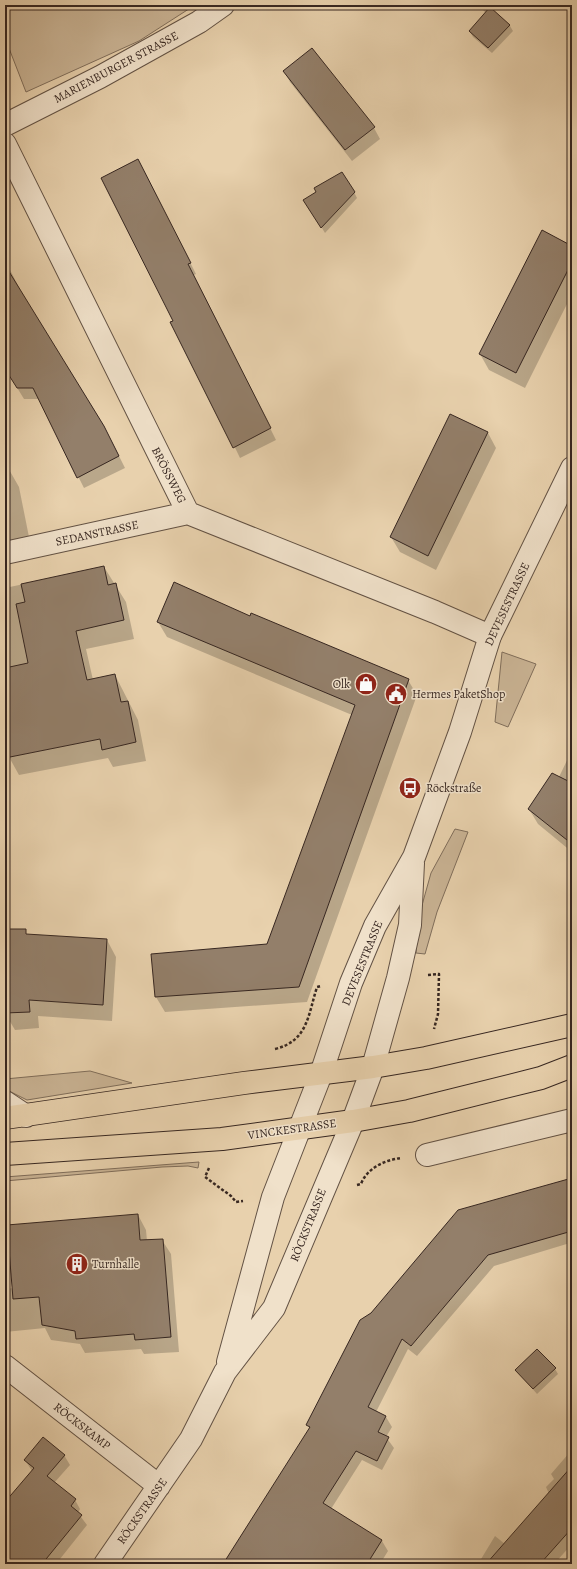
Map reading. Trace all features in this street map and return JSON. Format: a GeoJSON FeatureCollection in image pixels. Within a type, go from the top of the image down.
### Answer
{"type":"FeatureCollection","features":[{"type":"Feature","properties":{"kind":"main road"},"geometry":{"type":"LineString","coordinates":[[15,1117],[244,1083],[373,1067],[426,1058],[572,1025]]}},
{"type":"Feature","properties":{"kind":"main road","name":"VINCKESTRASSE"},"geometry":{"type":"LineString","coordinates":[[5,1154],[222,1139],[353,1121],[410,1111],[540,1078],[572,1066]]}},
{"type":"Feature","properties":{"kind":"street","name":"MARIENBURGER STRASSE"},"geometry":{"type":"LineString","coordinates":[[5,125],[100,78],[199,22],[224,5]]}},
{"type":"Feature","properties":{"kind":"street","name":"BRÖSSWEG"},"geometry":{"type":"LineString","coordinates":[[5,144],[188,513],[435,612],[490,636]]}},
{"type":"Feature","properties":{"kind":"street","name":"DEVESESTRASSE"},"geometry":{"type":"LineString","coordinates":[[321,1074],[351,983],[375,926],[414,857],[460,732],[490,636],[572,468]]}},
{"type":"Feature","properties":{"kind":"street","name":"SEDANSTRASSE"},"geometry":{"type":"LineString","coordinates":[[5,552],[188,513]]}},
{"type":"Feature","properties":{"kind":"street","name":"DEVESESTRASSE"},"geometry":{"type":"LineString","coordinates":[[373,1067],[398,978],[410,926],[414,857]]}},
{"type":"Feature","properties":{"kind":"street","name":"RÖCKSTRASSE"},"geometry":{"type":"LineString","coordinates":[[105,1564],[191,1439],[225,1372],[274,1308],[353,1121],[373,1067]]}},
{"type":"Feature","properties":{"kind":"street","name":"RÖCKSTRASSE"},"geometry":{"type":"LineString","coordinates":[[225,1372],[274,1197],[321,1074]]}},
{"type":"Feature","properties":{"kind":"street"},"geometry":{"type":"LineString","coordinates":[[5,1102],[15,1117]]}},
{"type":"Feature","properties":{"kind":"street"},"geometry":{"type":"LineString","coordinates":[[427,1155],[572,1120]]}},
{"type":"Feature","properties":{"kind":"street","name":"RÖCKSKAMP"},"geometry":{"type":"LineString","coordinates":[[5,1366],[159,1486]]}},
{"type":"Feature","properties":{"kind":"shaded area"},"geometry":{"type":"Polygon","coordinates":[[[5,5],[195,5],[139,41],[26,92],[5,38],[5,5]]]}},
{"type":"Feature","properties":{"kind":"shaded area"},"geometry":{"type":"Polygon","coordinates":[[[502,652],[536,664],[508,727],[495,722],[502,652]]]}},
{"type":"Feature","properties":{"kind":"shaded area"},"geometry":{"type":"Polygon","coordinates":[[[455,829],[468,832],[437,912],[425,954],[416,953],[419,916],[431,873],[455,829]]]}},
{"type":"Feature","properties":{"kind":"shaded area"},"geometry":{"type":"Polygon","coordinates":[[[90,1071],[132,1083],[27,1100],[5,1089],[5,1079],[90,1071]]]}},
{"type":"Feature","properties":{"kind":"shaded area"},"geometry":{"type":"Polygon","coordinates":[[[199,1162],[198,1168],[188,1166],[162,1167],[5,1181],[5,1177],[199,1162]]]}},
{"type":"Feature","properties":{"kind":"building"},"geometry":{"type":"Polygon","coordinates":[[[490,7],[510,25],[488,48],[469,31],[490,7]]]}},
{"type":"Feature","properties":{"kind":"building"},"geometry":{"type":"Polygon","coordinates":[[[312,48],[375,127],[345,150],[283,71],[312,48]]]}},
{"type":"Feature","properties":{"kind":"building"},"geometry":{"type":"Polygon","coordinates":[[[138,159],[191,263],[188,264],[271,428],[233,448],[170,322],[173,321],[101,178],[138,159]]]}},
{"type":"Feature","properties":{"kind":"building"},"geometry":{"type":"Polygon","coordinates":[[[342,172],[355,192],[321,228],[303,200],[316,192],[314,188],[342,172]]]}},
{"type":"Feature","properties":{"kind":"building"},"geometry":{"type":"Polygon","coordinates":[[[542,230],[572,246],[572,262],[516,373],[479,354],[542,230]]]}},
{"type":"Feature","properties":{"kind":"building"},"geometry":{"type":"Polygon","coordinates":[[[5,265],[104,426],[119,456],[77,478],[33,388],[17,388],[5,369],[5,265]]]}},
{"type":"Feature","properties":{"kind":"building"},"geometry":{"type":"Polygon","coordinates":[[[450,414],[488,432],[428,556],[390,537],[450,414]]]}},
{"type":"Feature","properties":{"kind":"building"},"geometry":{"type":"Polygon","coordinates":[[[104,566],[108,585],[116,583],[124,620],[76,631],[87,680],[115,674],[121,702],[128,701],[136,742],[102,750],[100,739],[5,758],[5,668],[28,663],[16,604],[25,602],[21,584],[104,566]]]}},
{"type":"Feature","properties":{"kind":"building"},"geometry":{"type":"Polygon","coordinates":[[[174,582],[250,616],[251,613],[409,679],[299,987],[155,997],[151,954],[267,944],[355,705],[157,622],[174,582]]]}},
{"type":"Feature","properties":{"kind":"building"},"geometry":{"type":"Polygon","coordinates":[[[552,773],[572,783],[572,844],[528,809],[552,773]]]}},
{"type":"Feature","properties":{"kind":"building"},"geometry":{"type":"Polygon","coordinates":[[[5,929],[26,929],[26,934],[107,939],[103,1005],[29,1000],[30,1012],[5,1013],[5,929]]]}},
{"type":"Feature","properties":{"kind":"building"},"geometry":{"type":"Polygon","coordinates":[[[572,1178],[572,1231],[488,1255],[411,1346],[402,1339],[368,1407],[386,1416],[378,1432],[389,1437],[377,1461],[356,1451],[323,1503],[382,1540],[367,1564],[223,1564],[310,1427],[306,1425],[360,1320],[371,1313],[458,1210],[572,1178]]]}},
{"type":"Feature","properties":{"kind":"building"},"geometry":{"type":"Polygon","coordinates":[[[138,1214],[140,1240],[163,1239],[171,1337],[135,1340],[134,1334],[76,1339],[75,1331],[42,1325],[39,1297],[13,1299],[7,1225],[138,1214]]]}},
{"type":"Feature","properties":{"kind":"building"},"geometry":{"type":"Polygon","coordinates":[[[537,1349],[556,1368],[533,1389],[515,1370],[537,1349]]]}},
{"type":"Feature","properties":{"kind":"building"},"geometry":{"type":"Polygon","coordinates":[[[43,1437],[65,1455],[47,1476],[76,1499],[71,1506],[82,1515],[42,1564],[5,1564],[5,1502],[34,1468],[24,1460],[43,1437]]]}},
{"type":"Feature","properties":{"kind":"building"},"geometry":{"type":"Polygon","coordinates":[[[572,1466],[572,1528],[540,1564],[486,1564],[572,1466]]]}},
{"type":"Feature","properties":{"kind":"place","name":"Olk"},"geometry":{"type":"Point","coordinates":[366,684]}},
{"type":"Feature","properties":{"kind":"place","name":"Hermes PaketShop"},"geometry":{"type":"Point","coordinates":[396,694]}},
{"type":"Feature","properties":{"kind":"place","name":"Röckstraße"},"geometry":{"type":"Point","coordinates":[410,788]}},
{"type":"Feature","properties":{"kind":"place","name":"Turnhalle"},"geometry":{"type":"Point","coordinates":[77,1264]}}]}
